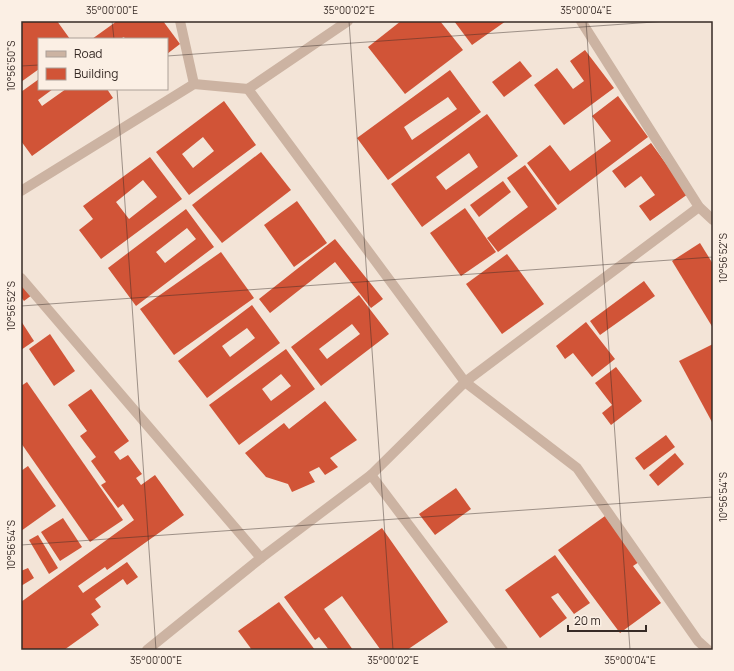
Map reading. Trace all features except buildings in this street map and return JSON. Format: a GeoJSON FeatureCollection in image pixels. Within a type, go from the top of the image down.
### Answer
{"type":"FeatureCollection","features":[{"type":"Feature","properties":{"kind":"street"},"geometry":{"type":"LineString","coordinates":[[180,21],[194,84]]}},
{"type":"Feature","properties":{"kind":"street"},"geometry":{"type":"LineString","coordinates":[[21,191],[194,84],[248,89],[348,21]]}},
{"type":"Feature","properties":{"kind":"street"},"geometry":{"type":"LineString","coordinates":[[580,21],[699,207],[713,220]]}},
{"type":"Feature","properties":{"kind":"street"},"geometry":{"type":"LineString","coordinates":[[248,89],[465,382],[577,468],[698,641],[708,650]]}},
{"type":"Feature","properties":{"kind":"street"},"geometry":{"type":"LineString","coordinates":[[147,650],[261,558],[371,475],[465,382],[699,207]]}},
{"type":"Feature","properties":{"kind":"street"},"geometry":{"type":"LineString","coordinates":[[21,278],[261,558]]}},
{"type":"Feature","properties":{"kind":"street"},"geometry":{"type":"LineString","coordinates":[[371,475],[503,650]]}}]}
